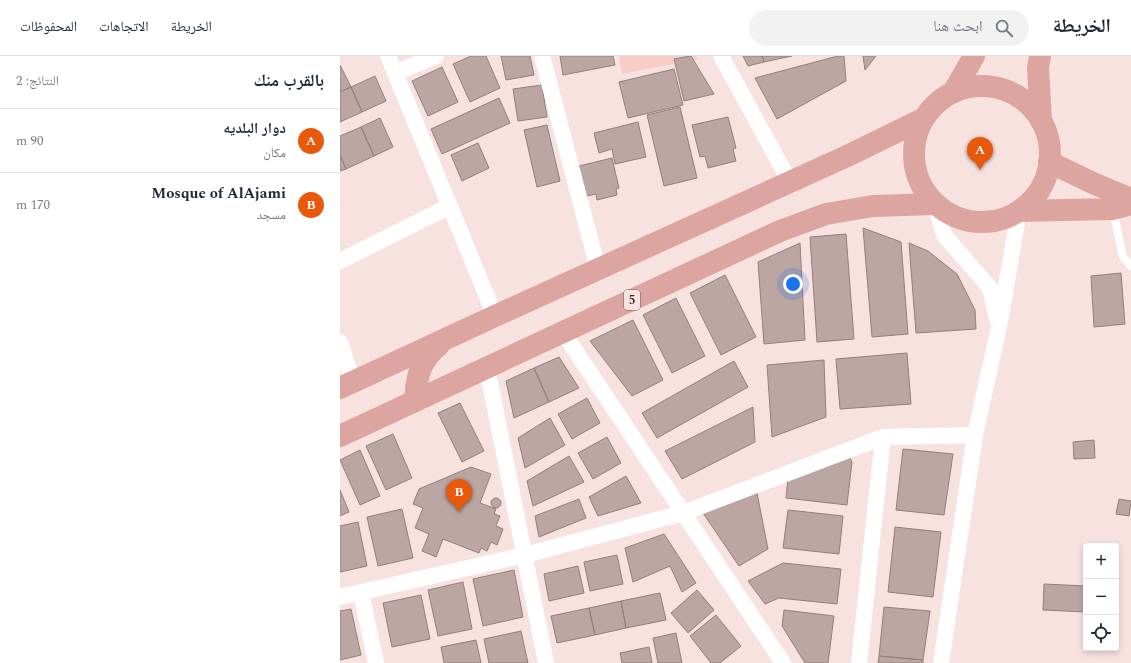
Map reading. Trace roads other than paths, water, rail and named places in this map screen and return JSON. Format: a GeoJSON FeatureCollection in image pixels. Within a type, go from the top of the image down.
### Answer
{"type":"FeatureCollection","features":[{"type":"Feature","properties":{"kind":"main road"},"geometry":{"type":"LineString","coordinates":[[954,91],[974,56]]}},
{"type":"Feature","properties":{"kind":"main road"},"geometry":{"type":"LineString","coordinates":[[1040,56],[1038,68],[1041,120],[1048,140],[1049,162],[1044,181],[1034,198],[1019,211],[998,220],[976,222],[954,216],[935,204],[921,185],[914,164],[915,140],[923,119],[936,103],[954,91],[978,85],[1003,89],[1025,101],[1041,120]]}},
{"type":"Feature","properties":{"kind":"main road"},"geometry":{"type":"LineString","coordinates":[[347,385],[845,157],[923,119]]}},
{"type":"Feature","properties":{"kind":"main road"},"geometry":{"type":"LineString","coordinates":[[1049,162],[1095,184],[1125,204]]}},
{"type":"Feature","properties":{"kind":"main road","name":"5"},"geometry":{"type":"LineString","coordinates":[[340,436],[780,231],[826,214],[873,206],[935,204]]}},
{"type":"Feature","properties":{"kind":"main road"},"geometry":{"type":"LineString","coordinates":[[1019,211],[1125,204]]}},
{"type":"Feature","properties":{"kind":"main road"},"geometry":{"type":"LineString","coordinates":[[415,401],[416,383],[421,366],[432,351],[446,339]]}},
{"type":"Feature","properties":{"kind":"street"},"geometry":{"type":"LineString","coordinates":[[388,56],[495,316]]}},
{"type":"Feature","properties":{"kind":"street"},"geometry":{"type":"LineString","coordinates":[[395,73],[436,56]]}},
{"type":"Feature","properties":{"kind":"street"},"geometry":{"type":"LineString","coordinates":[[542,56],[598,269]]}},
{"type":"Feature","properties":{"kind":"street"},"geometry":{"type":"LineString","coordinates":[[721,56],[790,182]]}},
{"type":"Feature","properties":{"kind":"street"},"geometry":{"type":"LineString","coordinates":[[935,204],[944,235],[990,288],[999,327]]}},
{"type":"Feature","properties":{"kind":"street"},"geometry":{"type":"LineString","coordinates":[[340,261],[450,206]]}},
{"type":"Feature","properties":{"kind":"street"},"geometry":{"type":"LineString","coordinates":[[941,663],[975,435],[999,327],[1019,211]]}},
{"type":"Feature","properties":{"kind":"street"},"geometry":{"type":"LineString","coordinates":[[563,332],[783,663]]}},
{"type":"Feature","properties":{"kind":"street"},"geometry":{"type":"LineString","coordinates":[[340,342],[347,385]]}},
{"type":"Feature","properties":{"kind":"street"},"geometry":{"type":"LineString","coordinates":[[487,368],[546,663]]}},
{"type":"Feature","properties":{"kind":"street"},"geometry":{"type":"LineString","coordinates":[[340,597],[525,555],[683,513],[883,437],[975,435]]}},
{"type":"Feature","properties":{"kind":"street"},"geometry":{"type":"LineString","coordinates":[[859,663],[883,437]]}},
{"type":"Feature","properties":{"kind":"street"},"geometry":{"type":"LineString","coordinates":[[361,593],[376,663]]}},
{"type":"Feature","properties":{"kind":"lane"},"geometry":{"type":"LineString","coordinates":[[1125,204],[1123,258],[1131,266]]}},
{"type":"Feature","properties":{"kind":"place","name":"دوار البلديه"},"geometry":{"type":"Point","coordinates":[980,170]}},
{"type":"Feature","properties":{"kind":"place","name":"Mosque of AlAjami"},"geometry":{"type":"Point","coordinates":[459,512]}}]}
